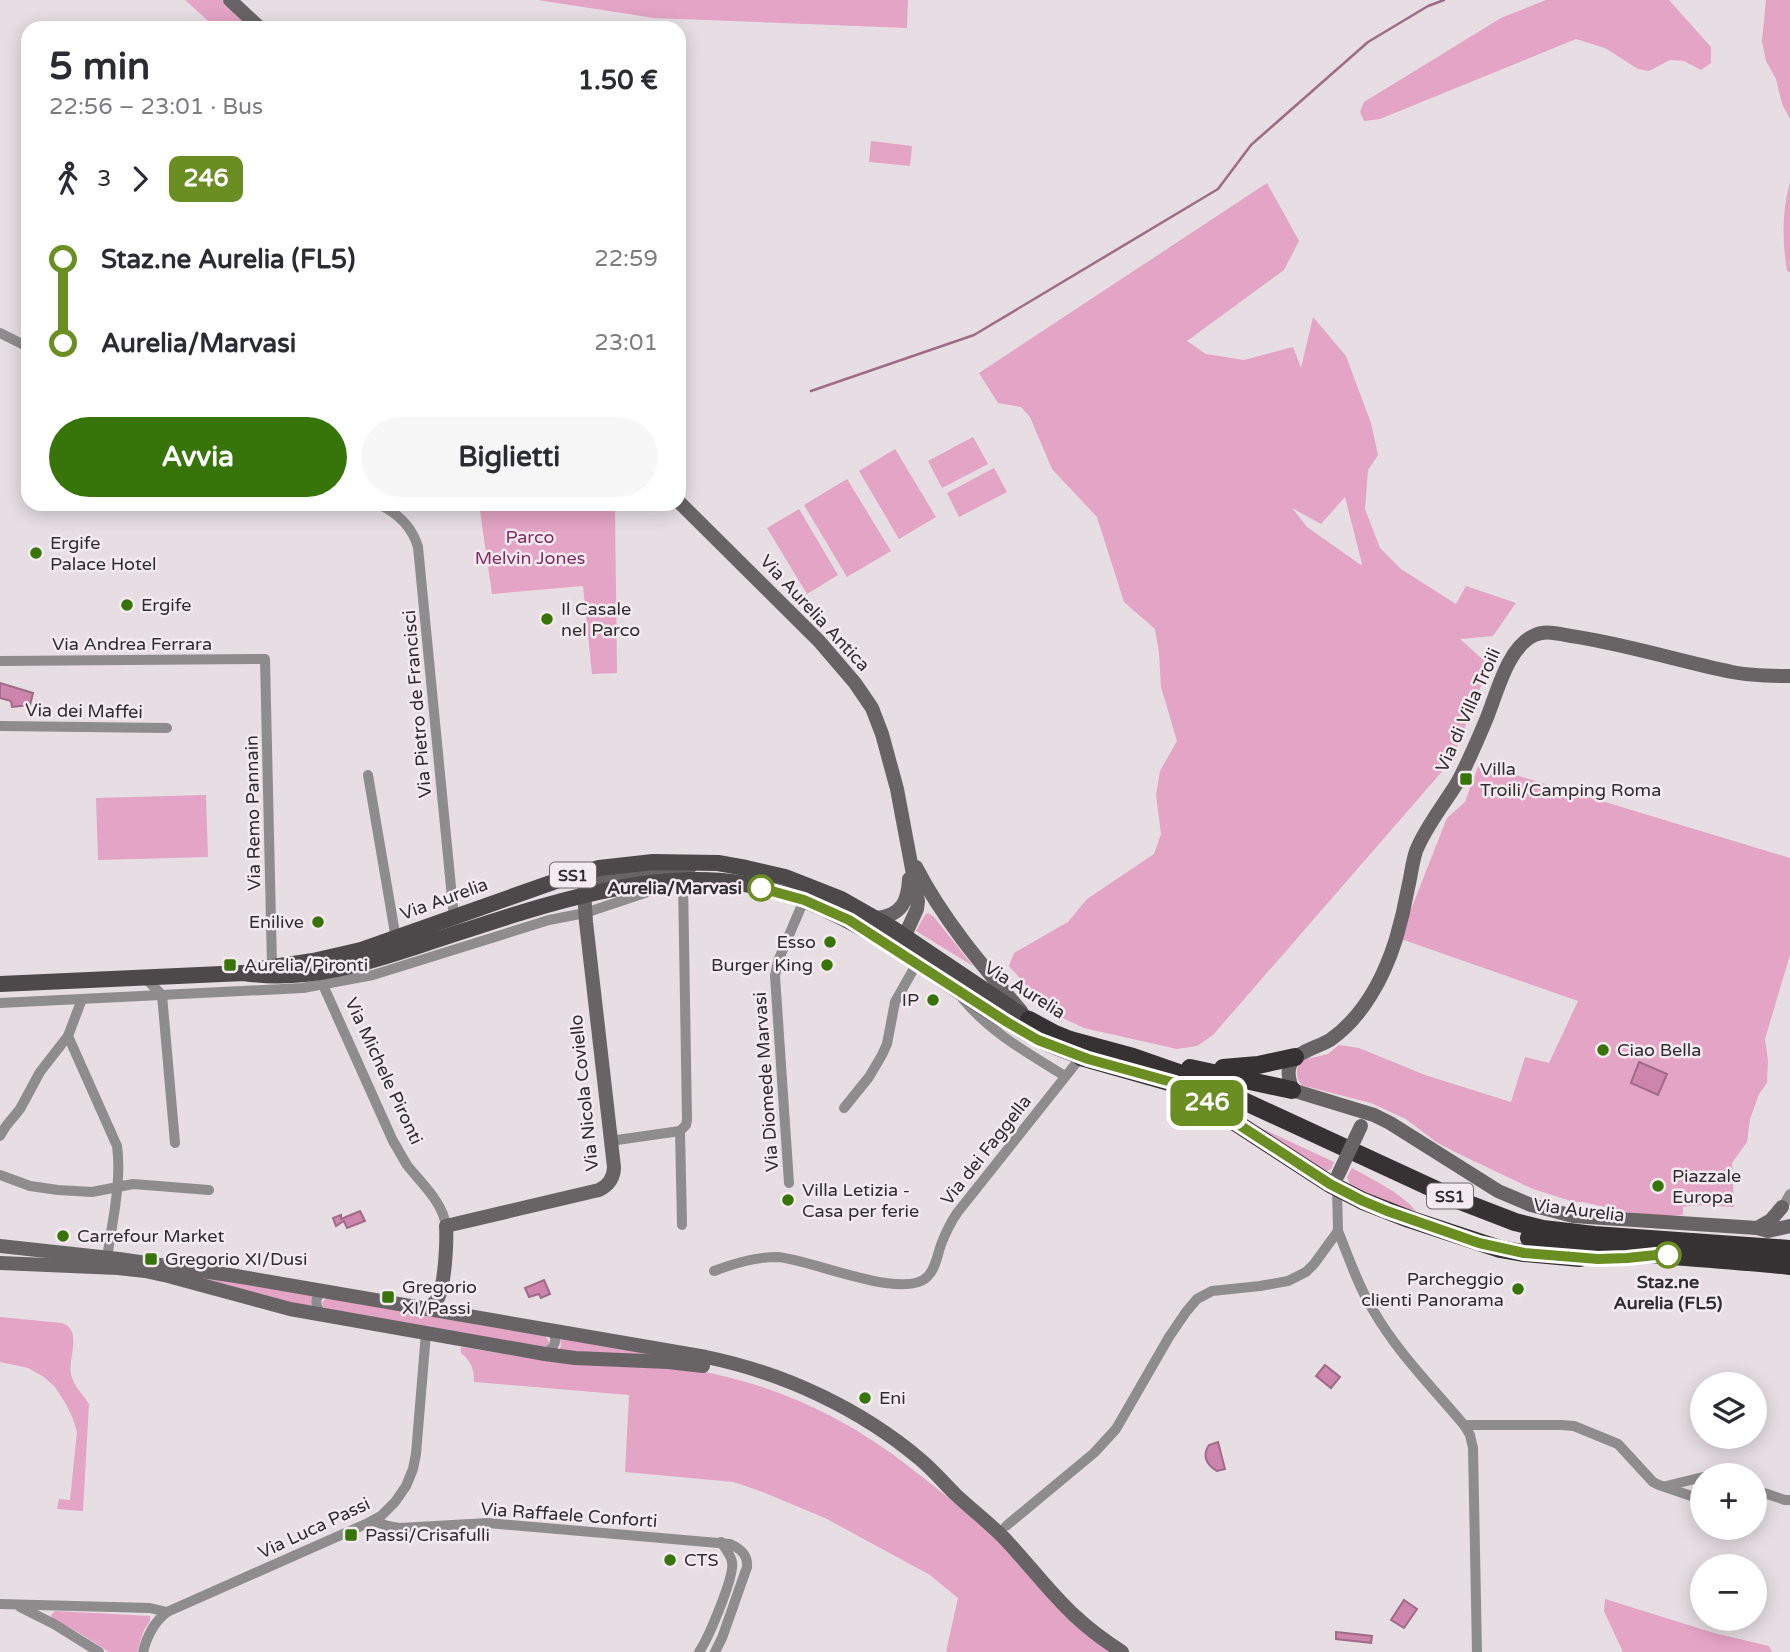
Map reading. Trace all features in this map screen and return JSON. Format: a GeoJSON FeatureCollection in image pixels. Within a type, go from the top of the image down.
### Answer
{"type":"FeatureCollection","features":[{"type":"Feature","properties":{"kind":"highway","name":"Via Aurelia"},"geometry":{"type":"LineString","coordinates":[[1029,1020],[1080,1044],[1133,1057],[1196,1079],[1458,1200],[1531,1227],[1594,1235],[1790,1249]]}},
{"type":"Feature","properties":{"kind":"highway","name":"Via Aurelia"},"geometry":{"type":"LineString","coordinates":[[1081,1057],[1175,1083],[1430,1200],[1491,1226],[1526,1237],[1605,1251],[1790,1266]]}},
{"type":"Feature","properties":{"kind":"highway"},"geometry":{"type":"LineString","coordinates":[[1133,1057],[1292,1090]]}},
{"type":"Feature","properties":{"kind":"highway"},"geometry":{"type":"LineString","coordinates":[[1195,1069],[1242,1068],[1295,1057]]}},
{"type":"Feature","properties":{"kind":"highway"},"geometry":{"type":"LineString","coordinates":[[1175,1083],[1338,1181],[1363,1201],[1409,1219],[1479,1243],[1524,1253],[1577,1258],[1656,1255]]}},
{"type":"Feature","properties":{"kind":"main road","name":"Via Aurelia"},"geometry":{"type":"LineString","coordinates":[[244,973],[361,950],[572,875],[599,868],[640,863],[702,863],[746,867],[796,880],[877,918],[917,963],[1038,1040],[1081,1057]]}},
{"type":"Feature","properties":{"kind":"main road","name":"Via Aurelia"},"geometry":{"type":"LineString","coordinates":[[0,985],[244,973],[268,976],[304,975],[388,956],[605,890],[678,881],[739,883],[804,900],[901,943],[1029,1020]]}},
{"type":"Feature","properties":{"kind":"street"},"geometry":{"type":"LineString","coordinates":[[230,0],[252,21]]}},
{"type":"Feature","properties":{"kind":"street"},"geometry":{"type":"LineString","coordinates":[[0,333],[21,344]]}},
{"type":"Feature","properties":{"kind":"street","name":"Via Aurelia Antica"},"geometry":{"type":"LineString","coordinates":[[686,509],[819,641],[868,701],[876,715],[886,746],[909,853]]}},
{"type":"Feature","properties":{"kind":"street","name":"Via Pietro de Francisci"},"geometry":{"type":"LineString","coordinates":[[392,511],[411,530],[418,547],[454,918]]}},
{"type":"Feature","properties":{"kind":"street","name":"Via di Villa Troili"},"geometry":{"type":"LineString","coordinates":[[1295,1057],[1326,1042],[1344,1027],[1363,1006],[1383,974],[1396,937],[1414,858],[1420,843],[1461,775],[1509,661],[1525,641],[1538,634],[1554,633],[1613,643],[1732,672],[1790,676]]}},
{"type":"Feature","properties":{"kind":"street","name":"Via Andrea Ferrara"},"geometry":{"type":"LineString","coordinates":[[0,661],[265,659]]}},
{"type":"Feature","properties":{"kind":"street","name":"Via Remo Pannain"},"geometry":{"type":"LineString","coordinates":[[265,659],[272,966]]}},
{"type":"Feature","properties":{"kind":"street","name":"Via dei Maffei"},"geometry":{"type":"LineString","coordinates":[[0,726],[167,728]]}},
{"type":"Feature","properties":{"kind":"street"},"geometry":{"type":"LineString","coordinates":[[368,775],[396,939]]}},
{"type":"Feature","properties":{"kind":"street"},"geometry":{"type":"LineString","coordinates":[[901,943],[917,909],[917,894],[909,853]]}},
{"type":"Feature","properties":{"kind":"street"},"geometry":{"type":"LineString","coordinates":[[877,918],[891,915],[905,902],[909,853]]}},
{"type":"Feature","properties":{"kind":"street"},"geometry":{"type":"LineString","coordinates":[[909,853],[958,936]]}},
{"type":"Feature","properties":{"kind":"street"},"geometry":{"type":"LineString","coordinates":[[585,913],[583,895],[588,886],[599,880],[702,863]]}},
{"type":"Feature","properties":{"kind":"street"},"geometry":{"type":"LineString","coordinates":[[610,1141],[680,1131],[686,1125],[678,881]]}},
{"type":"Feature","properties":{"kind":"street","name":"Via Aurelia"},"geometry":{"type":"LineString","coordinates":[[0,1003],[323,985],[373,975],[549,920],[585,913],[678,881]]}},
{"type":"Feature","properties":{"kind":"street"},"geometry":{"type":"LineString","coordinates":[[539,888],[547,887],[555,891],[562,901],[561,911],[549,920]]}},
{"type":"Feature","properties":{"kind":"street","name":"Via Diomede Marvasi"},"geometry":{"type":"LineString","coordinates":[[789,1184],[775,976],[778,961],[804,900]]}},
{"type":"Feature","properties":{"kind":"street"},"geometry":{"type":"LineString","coordinates":[[917,909],[923,906],[932,910],[958,936],[1029,1020]]}},
{"type":"Feature","properties":{"kind":"street","name":"Via Nicola Coviello"},"geometry":{"type":"LineString","coordinates":[[446,1226],[599,1190],[609,1183],[613,1173],[585,913]]}},
{"type":"Feature","properties":{"kind":"street"},"geometry":{"type":"LineString","coordinates":[[388,956],[415,962]]}},
{"type":"Feature","properties":{"kind":"street"},"geometry":{"type":"LineString","coordinates":[[844,1108],[883,1055],[895,1002],[917,963]]}},
{"type":"Feature","properties":{"kind":"street"},"geometry":{"type":"LineString","coordinates":[[145,978],[162,995],[175,1143]]}},
{"type":"Feature","properties":{"kind":"street","name":"Via Michele Pironti"},"geometry":{"type":"LineString","coordinates":[[323,985],[393,1141],[445,1219],[446,1249],[441,1288]]}},
{"type":"Feature","properties":{"kind":"street","name":"Via Aurelia"},"geometry":{"type":"LineString","coordinates":[[952,986],[995,1031],[1065,1076]]}},
{"type":"Feature","properties":{"kind":"street"},"geometry":{"type":"LineString","coordinates":[[0,1136],[20,1109],[40,1072],[68,1036],[82,999]]}},
{"type":"Feature","properties":{"kind":"street"},"geometry":{"type":"LineString","coordinates":[[68,1036],[115,1140],[118,1158],[117,1187],[107,1258]]}},
{"type":"Feature","properties":{"kind":"street"},"geometry":{"type":"LineString","coordinates":[[1065,1076],[1081,1057]]}},
{"type":"Feature","properties":{"kind":"street"},"geometry":{"type":"LineString","coordinates":[[1292,1090],[1289,1068],[1295,1057]]}},
{"type":"Feature","properties":{"kind":"street","name":"Via dei Faggella"},"geometry":{"type":"LineString","coordinates":[[714,1271],[745,1260],[776,1257],[800,1260],[889,1285],[907,1285],[924,1280],[932,1271],[942,1242],[957,1213],[1065,1076]]}},
{"type":"Feature","properties":{"kind":"street","name":"Via Aurelia"},"geometry":{"type":"LineString","coordinates":[[1292,1090],[1365,1120],[1398,1128],[1489,1186],[1550,1211],[1573,1216],[1757,1228],[1768,1231],[1790,1225]]}},
{"type":"Feature","properties":{"kind":"street"},"geometry":{"type":"LineString","coordinates":[[1365,1120],[1338,1181],[1338,1231],[1366,1299],[1383,1327],[1464,1424],[1470,1435],[1477,1652]]}},
{"type":"Feature","properties":{"kind":"street"},"geometry":{"type":"LineString","coordinates":[[680,1131],[682,1225]]}},
{"type":"Feature","properties":{"kind":"street"},"geometry":{"type":"LineString","coordinates":[[0,1175],[30,1186],[58,1190],[92,1192],[133,1184],[209,1190]]}},
{"type":"Feature","properties":{"kind":"street"},"geometry":{"type":"LineString","coordinates":[[1757,1228],[1771,1220],[1787,1201]]}},
{"type":"Feature","properties":{"kind":"street"},"geometry":{"type":"LineString","coordinates":[[1787,1201],[1782,1217],[1790,1225]]}},
{"type":"Feature","properties":{"kind":"street"},"geometry":{"type":"LineString","coordinates":[[1006,1526],[1094,1453],[1116,1429],[1164,1345],[1197,1299],[1212,1291],[1273,1284],[1294,1278],[1314,1265],[1338,1231]]}},
{"type":"Feature","properties":{"kind":"street"},"geometry":{"type":"LineString","coordinates":[[0,1246],[236,1276],[425,1308],[718,1360],[789,1382],[839,1405],[893,1438],[920,1459],[1003,1537],[1076,1617],[1122,1652]]}},
{"type":"Feature","properties":{"kind":"street"},"geometry":{"type":"LineString","coordinates":[[0,1263],[145,1271],[322,1315],[545,1354],[691,1364],[731,1372],[811,1400],[850,1421],[954,1493]]}},
{"type":"Feature","properties":{"kind":"street"},"geometry":{"type":"LineString","coordinates":[[425,1308],[437,1299],[441,1288]]}},
{"type":"Feature","properties":{"kind":"street"},"geometry":{"type":"LineString","coordinates":[[441,1288],[453,1313]]}},
{"type":"Feature","properties":{"kind":"street"},"geometry":{"type":"LineString","coordinates":[[322,1315],[316,1301],[324,1291]]}},
{"type":"Feature","properties":{"kind":"street"},"geometry":{"type":"LineString","coordinates":[[545,1354],[555,1341],[555,1335],[549,1330]]}},
{"type":"Feature","properties":{"kind":"street","name":"Via Luca Passi"},"geometry":{"type":"LineString","coordinates":[[143,1652],[152,1628],[167,1612],[373,1521],[398,1498],[414,1464],[426,1333]]}},
{"type":"Feature","properties":{"kind":"street"},"geometry":{"type":"LineString","coordinates":[[1464,1424],[1574,1426],[1618,1444],[1653,1482],[1690,1495]]}},
{"type":"Feature","properties":{"kind":"street"},"geometry":{"type":"LineString","coordinates":[[1665,1486],[1690,1480]]}},
{"type":"Feature","properties":{"kind":"street"},"geometry":{"type":"LineString","coordinates":[[1767,1494],[1790,1500]]}},
{"type":"Feature","properties":{"kind":"street","name":"Via Raffaele Conforti"},"geometry":{"type":"LineString","coordinates":[[373,1521],[399,1528],[488,1523],[721,1542]]}},
{"type":"Feature","properties":{"kind":"street"},"geometry":{"type":"LineString","coordinates":[[699,1652],[732,1572],[731,1558],[721,1542]]}},
{"type":"Feature","properties":{"kind":"street"},"geometry":{"type":"LineString","coordinates":[[715,1652],[748,1564],[746,1556],[739,1549],[721,1542]]}},
{"type":"Feature","properties":{"kind":"street"},"geometry":{"type":"LineString","coordinates":[[0,1604],[150,1608],[167,1612]]}},
{"type":"Feature","properties":{"kind":"street"},"geometry":{"type":"LineString","coordinates":[[16,1605],[54,1624],[99,1652]]}},
{"type":"Feature","properties":{"kind":"green space"},"geometry":{"type":"Polygon","coordinates":[[[185,0],[222,0],[244,21],[208,21],[185,0]]]}},
{"type":"Feature","properties":{"kind":"green space"},"geometry":{"type":"Polygon","coordinates":[[[538,0],[908,0],[907,28],[654,18],[538,0]]]}},
{"type":"Feature","properties":{"kind":"green space"},"geometry":{"type":"Polygon","coordinates":[[[1546,0],[1669,0],[1711,47],[1711,63],[1701,70],[1684,61],[1670,60],[1649,71],[1638,69],[1605,48],[1576,39],[1380,119],[1364,121],[1360,112],[1364,102],[1501,18],[1546,0]]]}},
{"type":"Feature","properties":{"kind":"green space"},"geometry":{"type":"Polygon","coordinates":[[[1766,0],[1790,0],[1790,119],[1782,104],[1776,79],[1766,61],[1762,41],[1766,0]]]}},
{"type":"Feature","properties":{"kind":"green space"},"geometry":{"type":"Polygon","coordinates":[[[871,141],[912,146],[910,166],[869,162],[871,141]]]}},
{"type":"Feature","properties":{"kind":"green space"},"geometry":{"type":"Polygon","coordinates":[[[1790,182],[1790,272],[1787,271],[1785,260],[1784,226],[1790,182]]]}},
{"type":"Feature","properties":{"kind":"green space"},"geometry":{"type":"Polygon","coordinates":[[[1267,183],[1299,241],[1284,270],[1187,341],[1206,354],[1244,360],[1293,347],[1301,368],[1313,317],[1346,356],[1371,423],[1378,455],[1368,470],[1365,509],[1380,548],[1401,569],[1456,604],[1466,586],[1516,603],[1493,636],[1460,639],[1489,665],[1452,760],[1213,1035],[1197,1046],[1177,1049],[1084,1028],[1050,1012],[1009,966],[1014,953],[1068,922],[1087,899],[1154,854],[1161,834],[1156,795],[1160,771],[1177,741],[1161,687],[1155,629],[1124,602],[1097,517],[1052,469],[1030,417],[1021,407],[998,403],[979,373],[1267,183]],[[1345,497],[1321,524],[1292,508],[1307,527],[1362,564],[1345,497]]]}},
{"type":"Feature","properties":{"kind":"green space"},"geometry":{"type":"Polygon","coordinates":[[[973,437],[988,464],[942,488],[928,461],[973,437]]]}},
{"type":"Feature","properties":{"kind":"green space"},"geometry":{"type":"Polygon","coordinates":[[[895,449],[936,517],[899,539],[859,471],[895,449]]]}},
{"type":"Feature","properties":{"kind":"green space"},"geometry":{"type":"Polygon","coordinates":[[[994,468],[1007,492],[959,517],[947,493],[994,468]]]}},
{"type":"Feature","properties":{"kind":"green space"},"geometry":{"type":"Polygon","coordinates":[[[847,479],[891,551],[847,577],[804,505],[847,479]]]}},
{"type":"Feature","properties":{"kind":"green space"},"geometry":{"type":"Polygon","coordinates":[[[799,509],[838,575],[807,594],[767,528],[799,509]]]}},
{"type":"Feature","properties":{"kind":"green space","name":"Parco Melvin Jones"},"geometry":{"type":"Polygon","coordinates":[[[480,511],[615,511],[617,673],[592,674],[583,586],[492,594],[480,511]]]}},
{"type":"Feature","properties":{"kind":"green space"},"geometry":{"type":"Polygon","coordinates":[[[1479,764],[1790,858],[1790,955],[1765,1039],[1767,1083],[1759,1094],[1750,1119],[1747,1142],[1732,1163],[1734,1207],[1697,1205],[1683,1207],[1683,1215],[1649,1217],[1574,1202],[1533,1189],[1455,1152],[1436,1142],[1406,1119],[1371,1103],[1301,1085],[1297,1072],[1302,1060],[1328,1054],[1339,1045],[1359,1048],[1425,1075],[1511,1102],[1525,1057],[1549,1063],[1578,1001],[1401,939],[1447,818],[1465,802],[1479,764]]]}},
{"type":"Feature","properties":{"kind":"green space"},"geometry":{"type":"Polygon","coordinates":[[[206,795],[208,857],[98,860],[96,798],[206,795]]]}},
{"type":"Feature","properties":{"kind":"green space"},"geometry":{"type":"Polygon","coordinates":[[[928,913],[934,917],[973,966],[916,931],[928,913]]]}},
{"type":"Feature","properties":{"kind":"green space"},"geometry":{"type":"Polygon","coordinates":[[[1246,1121],[1334,1162],[1331,1169],[1325,1172],[1246,1121]]]}},
{"type":"Feature","properties":{"kind":"green space"},"geometry":{"type":"Polygon","coordinates":[[[1352,1168],[1397,1194],[1418,1214],[1400,1210],[1350,1185],[1347,1177],[1352,1168]]]}},
{"type":"Feature","properties":{"kind":"green space"},"geometry":{"type":"Polygon","coordinates":[[[170,1270],[315,1294],[311,1300],[312,1309],[170,1270]]]}},
{"type":"Feature","properties":{"kind":"green space"},"geometry":{"type":"Polygon","coordinates":[[[326,1298],[545,1335],[549,1342],[546,1348],[324,1309],[322,1303],[326,1298]]]}},
{"type":"Feature","properties":{"kind":"green space"},"geometry":{"type":"Polygon","coordinates":[[[0,1317],[62,1323],[72,1332],[71,1374],[89,1404],[83,1511],[57,1509],[59,1499],[70,1500],[77,1432],[73,1419],[55,1387],[44,1377],[28,1368],[0,1362],[0,1317]]]}},
{"type":"Feature","properties":{"kind":"green space"},"geometry":{"type":"Polygon","coordinates":[[[560,1337],[689,1360],[558,1351],[561,1346],[560,1337]]]}},
{"type":"Feature","properties":{"kind":"green space"},"geometry":{"type":"Polygon","coordinates":[[[461,1347],[525,1357],[693,1370],[751,1383],[806,1404],[884,1448],[940,1491],[1000,1540],[1111,1652],[946,1652],[958,1598],[930,1575],[825,1518],[734,1482],[625,1472],[629,1395],[474,1382],[471,1365],[461,1353],[461,1347]]]}},
{"type":"Feature","properties":{"kind":"green space"},"geometry":{"type":"Polygon","coordinates":[[[1605,1599],[1690,1626],[1690,1631],[1708,1631],[1769,1646],[1772,1652],[1623,1652],[1604,1611],[1605,1599]]]}},
{"type":"Feature","properties":{"kind":"green space"},"geometry":{"type":"Polygon","coordinates":[[[55,1611],[150,1616],[150,1621],[137,1652],[109,1652],[52,1618],[51,1615],[55,1611]]]}},
{"type":"Feature","properties":{"kind":"shaded area"},"geometry":{"type":"Polygon","coordinates":[[[0,683],[33,693],[30,705],[12,707],[11,701],[0,698],[0,683]]]}},
{"type":"Feature","properties":{"kind":"shaded area"},"geometry":{"type":"Polygon","coordinates":[[[1639,1062],[1667,1074],[1658,1095],[1631,1083],[1639,1062]]]}},
{"type":"Feature","properties":{"kind":"shaded area"},"geometry":{"type":"Polygon","coordinates":[[[360,1211],[365,1221],[347,1228],[344,1221],[336,1226],[333,1218],[341,1215],[341,1219],[360,1211]]]}},
{"type":"Feature","properties":{"kind":"shaded area"},"geometry":{"type":"Polygon","coordinates":[[[544,1280],[550,1294],[541,1298],[539,1294],[529,1297],[525,1288],[544,1280]]]}},
{"type":"Feature","properties":{"kind":"shaded area"},"geometry":{"type":"Polygon","coordinates":[[[1325,1365],[1340,1377],[1331,1388],[1316,1376],[1325,1365]]]}},
{"type":"Feature","properties":{"kind":"shaded area"},"geometry":{"type":"Polygon","coordinates":[[[1218,1442],[1225,1469],[1217,1471],[1208,1463],[1206,1456],[1209,1445],[1218,1442]]]}},
{"type":"Feature","properties":{"kind":"shaded area"},"geometry":{"type":"Polygon","coordinates":[[[1404,1600],[1417,1609],[1404,1628],[1391,1620],[1404,1600]]]}},
{"type":"Feature","properties":{"kind":"shaded area"},"geometry":{"type":"Polygon","coordinates":[[[1336,1632],[1372,1636],[1371,1643],[1336,1639],[1336,1632]]]}},
{"type":"Feature","properties":{"kind":"waterway"},"geometry":{"type":"LineString","coordinates":[[811,391],[974,335],[1218,189],[1251,145],[1368,42],[1428,6],[1444,0]]}},
{"type":"Feature","properties":{"kind":"bus line","name":"246"},"geometry":{"type":"LineString","coordinates":[[761,888],[804,900],[849,920],[1038,1040],[1088,1059],[1175,1083],[1330,1184],[1387,1211],[1479,1243],[1524,1253],[1598,1259],[1668,1255]]}},
{"type":"Feature","properties":{"kind":"place","name":"Ergife Palace Hotel"},"geometry":{"type":"Point","coordinates":[36,553]}},
{"type":"Feature","properties":{"kind":"place","name":"Ergife"},"geometry":{"type":"Point","coordinates":[127,605]}},
{"type":"Feature","properties":{"kind":"place","name":"Il Casale nel Parco"},"geometry":{"type":"Point","coordinates":[547,619]}},
{"type":"Feature","properties":{"kind":"place","name":"Villa Troili/Camping Roma"},"geometry":{"type":"Point","coordinates":[1466,779]}},
{"type":"Feature","properties":{"kind":"place","name":"Aurelia/Marvasi"},"geometry":{"type":"Point","coordinates":[761,888]}},
{"type":"Feature","properties":{"kind":"place","name":"Enilive"},"geometry":{"type":"Point","coordinates":[318,922]}},
{"type":"Feature","properties":{"kind":"place","name":"Esso"},"geometry":{"type":"Point","coordinates":[830,942]}},
{"type":"Feature","properties":{"kind":"place","name":"Aurelia/Pironti"},"geometry":{"type":"Point","coordinates":[230,965]}},
{"type":"Feature","properties":{"kind":"place","name":"Burger King"},"geometry":{"type":"Point","coordinates":[827,965]}},
{"type":"Feature","properties":{"kind":"place","name":"IP"},"geometry":{"type":"Point","coordinates":[933,1000]}},
{"type":"Feature","properties":{"kind":"place","name":"Ciao Bella"},"geometry":{"type":"Point","coordinates":[1603,1050]}},
{"type":"Feature","properties":{"kind":"place","name":"Piazzale Europa"},"geometry":{"type":"Point","coordinates":[1658,1186]}},
{"type":"Feature","properties":{"kind":"place","name":"Villa Letizia - Casa per ferie"},"geometry":{"type":"Point","coordinates":[788,1200]}},
{"type":"Feature","properties":{"kind":"place","name":"Carrefour Market"},"geometry":{"type":"Point","coordinates":[63,1236]}},
{"type":"Feature","properties":{"kind":"place","name":"Staz.ne Aurelia (FL5)"},"geometry":{"type":"Point","coordinates":[1668,1255]}},
{"type":"Feature","properties":{"kind":"place","name":"Gregorio XI/Dusi"},"geometry":{"type":"Point","coordinates":[151,1259]}},
{"type":"Feature","properties":{"kind":"place","name":"Parcheggio clienti Panorama"},"geometry":{"type":"Point","coordinates":[1518,1289]}},
{"type":"Feature","properties":{"kind":"place","name":"Gregorio XI/Passi"},"geometry":{"type":"Point","coordinates":[388,1297]}},
{"type":"Feature","properties":{"kind":"place","name":"Eni"},"geometry":{"type":"Point","coordinates":[865,1398]}},
{"type":"Feature","properties":{"kind":"place","name":"Passi/Crisafulli"},"geometry":{"type":"Point","coordinates":[351,1535]}},
{"type":"Feature","properties":{"kind":"place","name":"CTS"},"geometry":{"type":"Point","coordinates":[670,1560]}}]}
